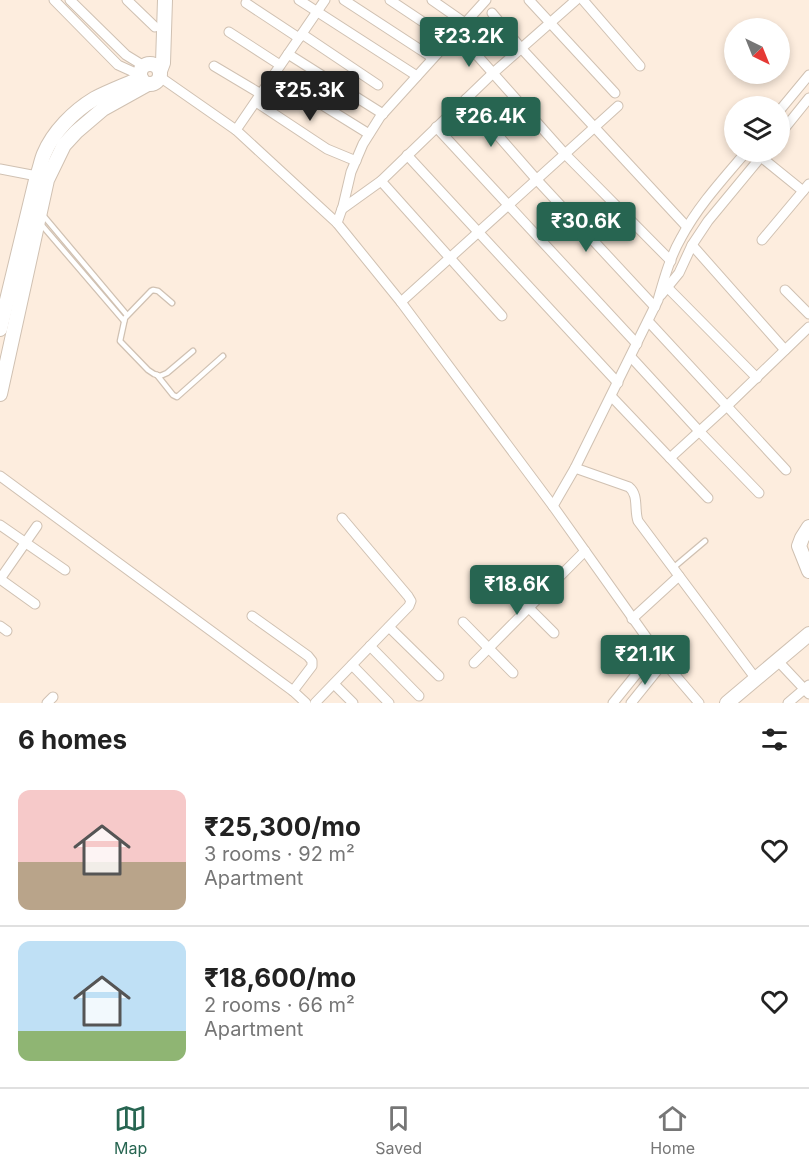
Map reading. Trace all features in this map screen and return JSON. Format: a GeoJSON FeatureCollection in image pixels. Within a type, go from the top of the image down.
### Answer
{"type":"FeatureCollection","features":[{"type":"Feature","properties":{"kind":"main road"},"geometry":{"type":"LineString","coordinates":[[149,73],[156,0]]}},
{"type":"Feature","properties":{"kind":"main road"},"geometry":{"type":"LineString","coordinates":[[0,394],[47,180],[64,145],[89,120],[163,63],[165,0]]}},
{"type":"Feature","properties":{"kind":"main road"},"geometry":{"type":"LineString","coordinates":[[0,328],[37,176],[48,146],[66,122],[82,107],[149,73]]}},
{"type":"Feature","properties":{"kind":"main road"},"geometry":{"type":"LineString","coordinates":[[809,527],[799,546],[809,571]]}},
{"type":"Feature","properties":{"kind":"main road"},"geometry":{"type":"LineString","coordinates":[[801,553],[809,541]]}},
{"type":"Feature","properties":{"kind":"main road"},"geometry":{"type":"LineString","coordinates":[[727,703],[809,634]]}},
{"type":"Feature","properties":{"kind":"street"},"geometry":{"type":"LineString","coordinates":[[54,0],[118,65],[149,73]]}},
{"type":"Feature","properties":{"kind":"street"},"geometry":{"type":"LineString","coordinates":[[70,0],[126,55],[149,73],[236,130],[337,223],[401,302],[553,506],[655,651],[699,703]]}},
{"type":"Feature","properties":{"kind":"street"},"geometry":{"type":"LineString","coordinates":[[127,0],[155,27]]}},
{"type":"Feature","properties":{"kind":"street"},"geometry":{"type":"LineString","coordinates":[[299,0],[417,76]]}},
{"type":"Feature","properties":{"kind":"street"},"geometry":{"type":"LineString","coordinates":[[236,130],[325,0]]}},
{"type":"Feature","properties":{"kind":"street"},"geometry":{"type":"LineString","coordinates":[[344,0],[434,58]]}},
{"type":"Feature","properties":{"kind":"street"},"geometry":{"type":"LineString","coordinates":[[390,0],[450,40]]}},
{"type":"Feature","properties":{"kind":"street"},"geometry":{"type":"LineString","coordinates":[[432,0],[465,23]]}},
{"type":"Feature","properties":{"kind":"street"},"geometry":{"type":"LineString","coordinates":[[337,223],[351,172],[363,144],[382,114],[486,0]]}},
{"type":"Feature","properties":{"kind":"street"},"geometry":{"type":"LineString","coordinates":[[529,0],[615,93]]}},
{"type":"Feature","properties":{"kind":"street"},"geometry":{"type":"LineString","coordinates":[[342,209],[381,181],[492,74],[576,0]]}},
{"type":"Feature","properties":{"kind":"street"},"geometry":{"type":"LineString","coordinates":[[583,0],[640,66]]}},
{"type":"Feature","properties":{"kind":"street"},"geometry":{"type":"LineString","coordinates":[[246,3],[378,85]]}},
{"type":"Feature","properties":{"kind":"street"},"geometry":{"type":"LineString","coordinates":[[492,13],[687,227]]}},
{"type":"Feature","properties":{"kind":"street"},"geometry":{"type":"LineString","coordinates":[[229,32],[280,65]]}},
{"type":"Feature","properties":{"kind":"street"},"geometry":{"type":"LineString","coordinates":[[467,44],[565,154],[671,261]]}},
{"type":"Feature","properties":{"kind":"street"},"geometry":{"type":"LineString","coordinates":[[288,54],[382,114]]}},
{"type":"Feature","properties":{"kind":"street"},"geometry":{"type":"LineString","coordinates":[[214,66],[327,149],[356,161]]}},
{"type":"Feature","properties":{"kind":"street"},"geometry":{"type":"LineString","coordinates":[[274,75],[369,134]]}},
{"type":"Feature","properties":{"kind":"street"},"geometry":{"type":"LineString","coordinates":[[790,98],[809,75]]}},
{"type":"Feature","properties":{"kind":"street"},"geometry":{"type":"LineString","coordinates":[[790,122],[809,98]]}},
{"type":"Feature","properties":{"kind":"street"},"geometry":{"type":"LineString","coordinates":[[466,99],[537,180],[656,304]]}},
{"type":"Feature","properties":{"kind":"street"},"geometry":{"type":"LineString","coordinates":[[401,302],[618,106]]}},
{"type":"Feature","properties":{"kind":"street"},"geometry":{"type":"LineString","coordinates":[[436,127],[637,344]]}},
{"type":"Feature","properties":{"kind":"street"},"geometry":{"type":"LineString","coordinates":[[407,156],[618,382]]}},
{"type":"Feature","properties":{"kind":"street"},"geometry":{"type":"LineString","coordinates":[[553,506],[575,468],[648,321],[665,285],[680,239],[696,213],[738,162]]}},
{"type":"Feature","properties":{"kind":"street"},"geometry":{"type":"LineString","coordinates":[[665,285],[679,273],[692,244],[708,221],[756,162]]}},
{"type":"Feature","properties":{"kind":"street"},"geometry":{"type":"LineString","coordinates":[[762,240],[806,190],[773,162]]}},
{"type":"Feature","properties":{"kind":"street"},"geometry":{"type":"LineString","coordinates":[[0,169],[37,176]]}},
{"type":"Feature","properties":{"kind":"street"},"geometry":{"type":"LineString","coordinates":[[381,181],[502,316]]}},
{"type":"Feature","properties":{"kind":"street"},"geometry":{"type":"LineString","coordinates":[[692,244],[785,350]]}},
{"type":"Feature","properties":{"kind":"street"},"geometry":{"type":"LineString","coordinates":[[665,285],[757,378]]}},
{"type":"Feature","properties":{"kind":"street"},"geometry":{"type":"LineString","coordinates":[[785,290],[809,314]]}},
{"type":"Feature","properties":{"kind":"street"},"geometry":{"type":"LineString","coordinates":[[648,321],[786,470]]}},
{"type":"Feature","properties":{"kind":"street"},"geometry":{"type":"LineString","coordinates":[[670,458],[809,327]]}},
{"type":"Feature","properties":{"kind":"street"},"geometry":{"type":"LineString","coordinates":[[630,357],[759,493]]}},
{"type":"Feature","properties":{"kind":"street"},"geometry":{"type":"LineString","coordinates":[[611,396],[708,498]]}},
{"type":"Feature","properties":{"kind":"street"},"geometry":{"type":"LineString","coordinates":[[575,468],[633,489],[635,514],[638,521],[756,679]]}},
{"type":"Feature","properties":{"kind":"street"},"geometry":{"type":"LineString","coordinates":[[0,476],[293,691],[306,703]]}},
{"type":"Feature","properties":{"kind":"street"},"geometry":{"type":"LineString","coordinates":[[315,703],[409,606],[411,601],[342,518]]}},
{"type":"Feature","properties":{"kind":"street"},"geometry":{"type":"LineString","coordinates":[[0,525],[65,570]]}},
{"type":"Feature","properties":{"kind":"street"},"geometry":{"type":"LineString","coordinates":[[35,604],[0,579],[37,526]]}},
{"type":"Feature","properties":{"kind":"street"},"geometry":{"type":"LineString","coordinates":[[474,663],[585,551]]}},
{"type":"Feature","properties":{"kind":"street"},"geometry":{"type":"LineString","coordinates":[[632,619],[676,572]]}},
{"type":"Feature","properties":{"kind":"street"},"geometry":{"type":"LineString","coordinates":[[500,579],[554,633]]}},
{"type":"Feature","properties":{"kind":"street"},"geometry":{"type":"LineString","coordinates":[[252,616],[312,661],[312,666],[293,691]]}},
{"type":"Feature","properties":{"kind":"street"},"geometry":{"type":"LineString","coordinates":[[463,622],[513,673]]}},
{"type":"Feature","properties":{"kind":"street"},"geometry":{"type":"LineString","coordinates":[[389,627],[439,676]]}},
{"type":"Feature","properties":{"kind":"street"},"geometry":{"type":"LineString","coordinates":[[370,646],[419,696]]}},
{"type":"Feature","properties":{"kind":"street"},"geometry":{"type":"LineString","coordinates":[[613,703],[655,651]]}},
{"type":"Feature","properties":{"kind":"street"},"geometry":{"type":"LineString","coordinates":[[777,660],[807,689],[788,703]]}},
{"type":"Feature","properties":{"kind":"street"},"geometry":{"type":"LineString","coordinates":[[631,703],[664,662]]}},
{"type":"Feature","properties":{"kind":"street"},"geometry":{"type":"LineString","coordinates":[[352,665],[389,703]]}},
{"type":"Feature","properties":{"kind":"street"},"geometry":{"type":"LineString","coordinates":[[334,684],[353,703]]}},
{"type":"Feature","properties":{"kind":"lane"},"geometry":{"type":"LineString","coordinates":[[39,217],[128,315]]}},
{"type":"Feature","properties":{"kind":"lane"},"geometry":{"type":"LineString","coordinates":[[39,217],[124,321]]}},
{"type":"Feature","properties":{"kind":"lane"},"geometry":{"type":"LineString","coordinates":[[172,303],[158,291],[153,290],[124,321],[120,341],[177,397],[223,356]]}},
{"type":"Feature","properties":{"kind":"lane"},"geometry":{"type":"LineString","coordinates":[[157,375],[167,374],[193,351]]}},
{"type":"Feature","properties":{"kind":"lane"},"geometry":{"type":"LineString","coordinates":[[676,572],[705,541]]}}]}
